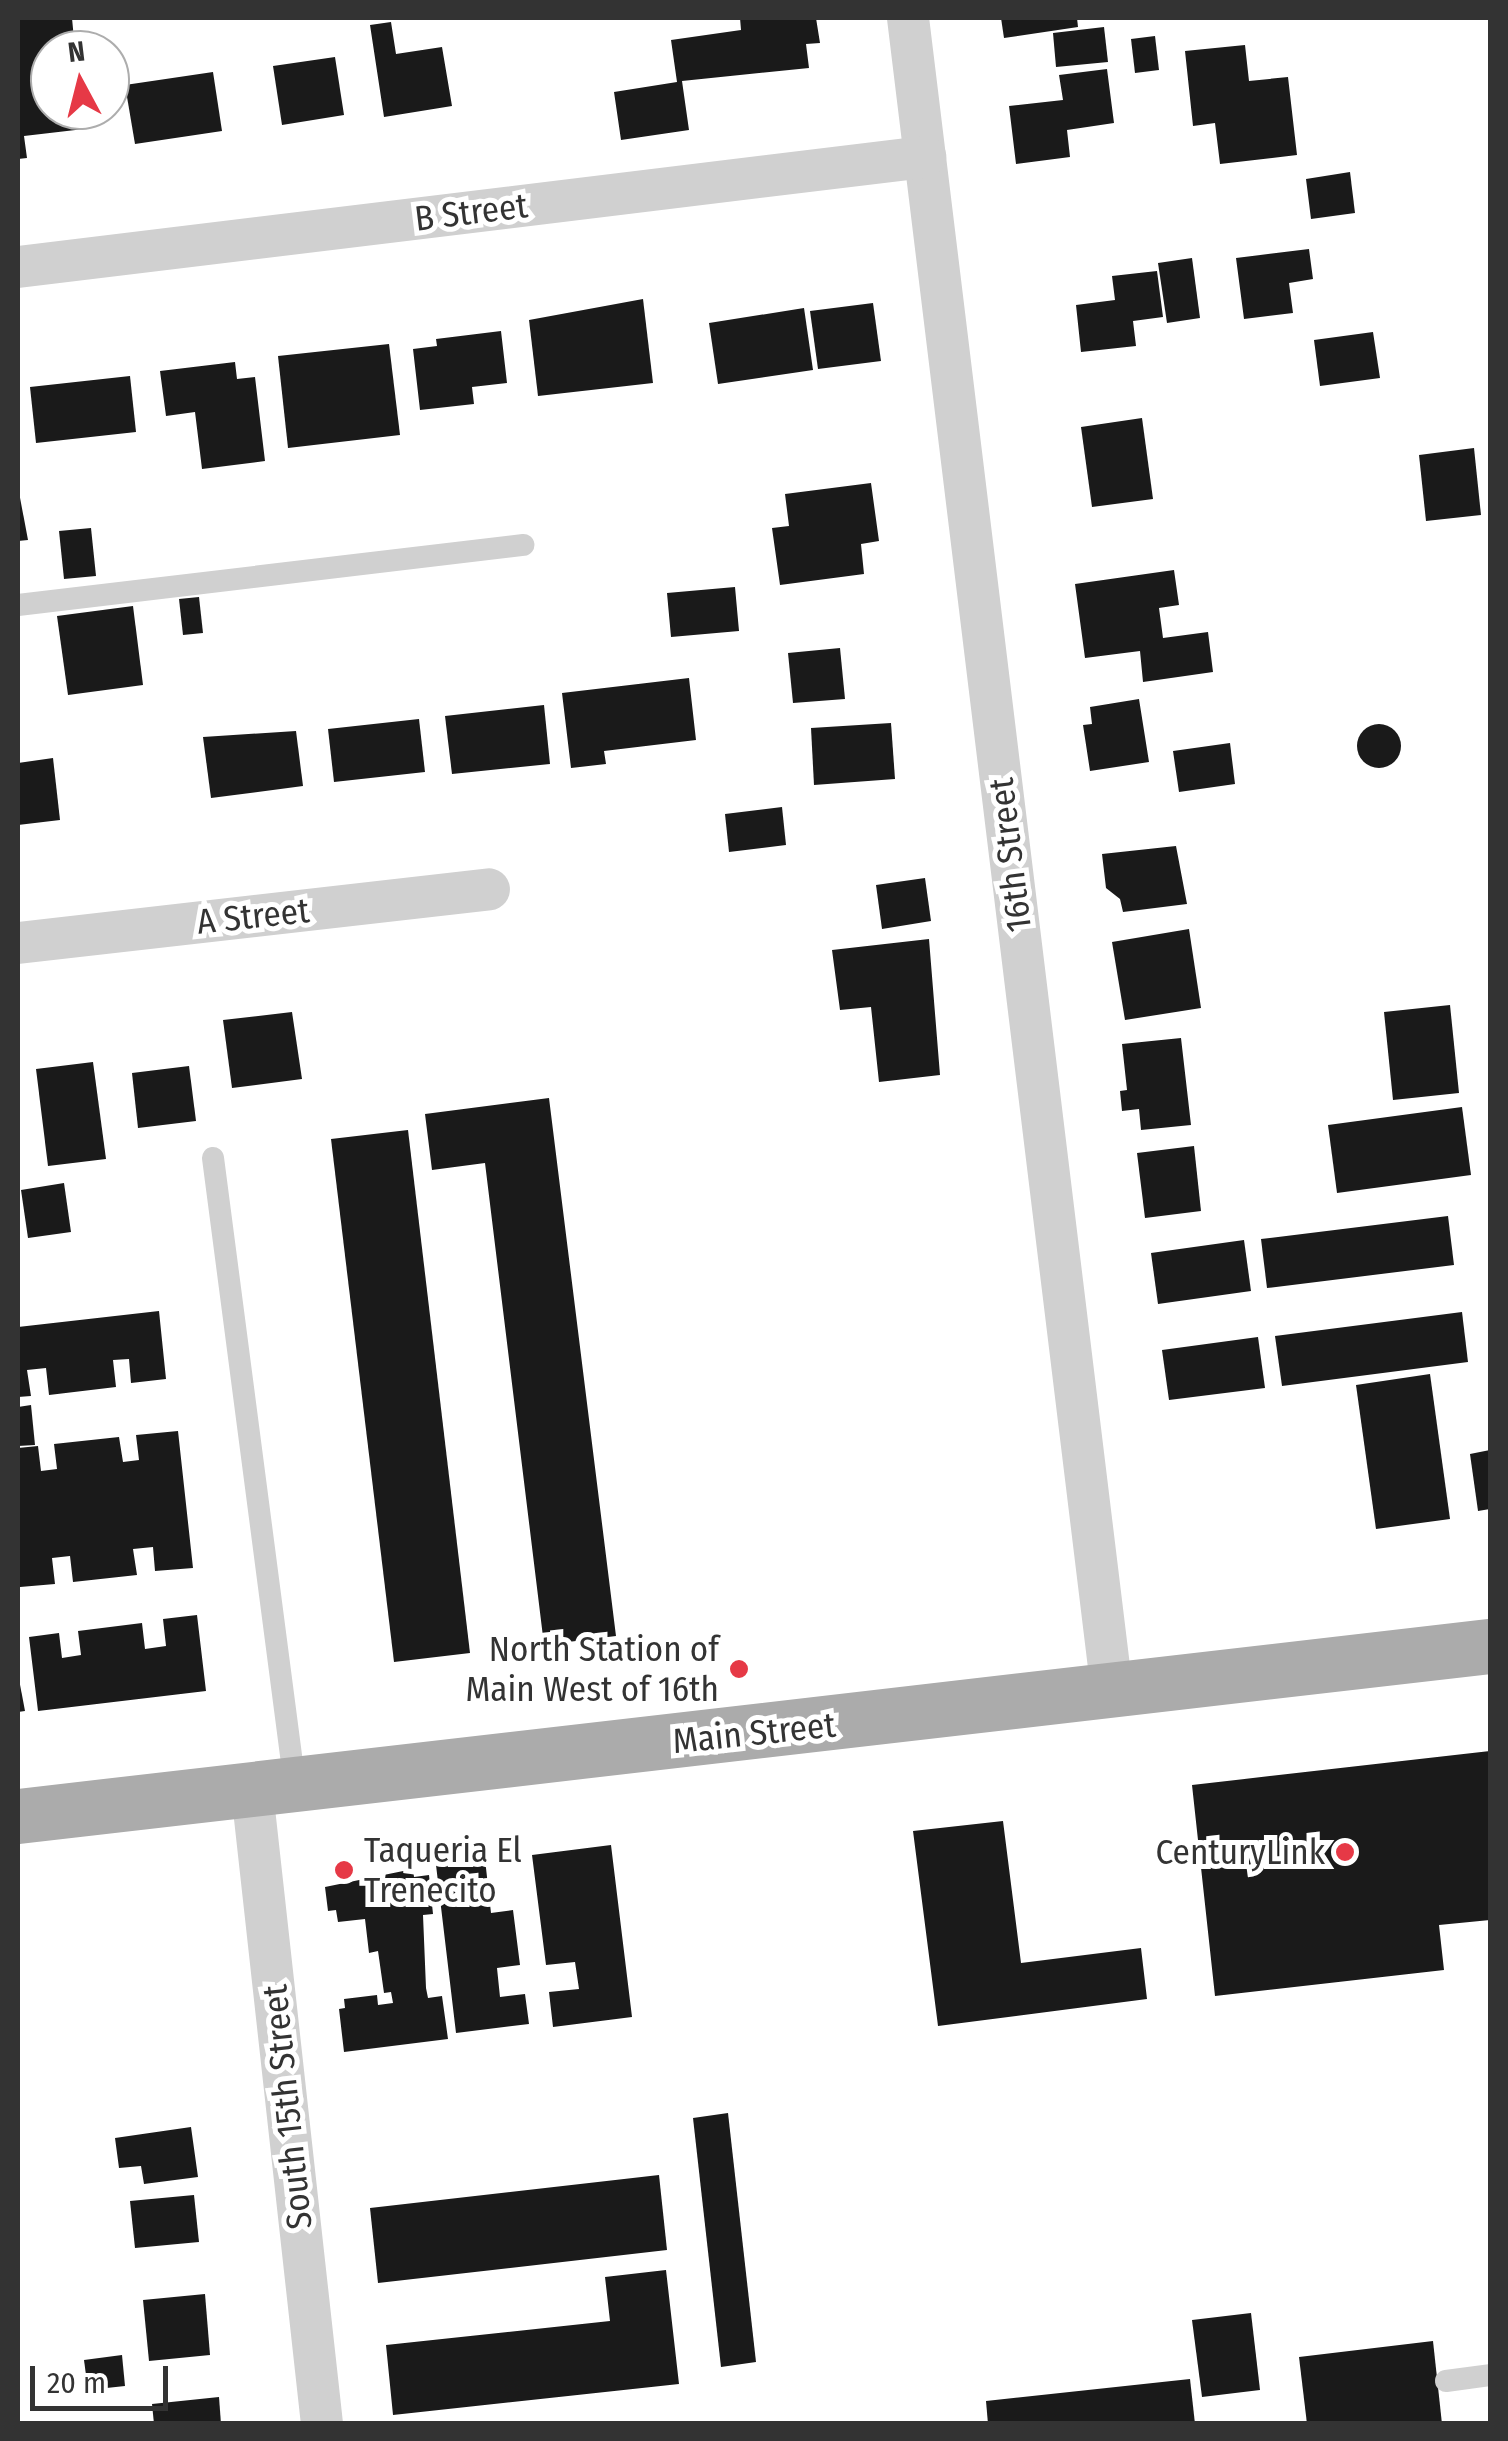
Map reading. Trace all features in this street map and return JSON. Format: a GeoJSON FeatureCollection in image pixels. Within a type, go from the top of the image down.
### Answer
{"type":"FeatureCollection","features":[{"type":"Feature","properties":{"kind":"main road","name":"Main Street"},"geometry":{"type":"LineString","coordinates":[[18,1816],[1490,1646]]}},
{"type":"Feature","properties":{"kind":"street","name":"16th Street"},"geometry":{"type":"LineString","coordinates":[[908,18],[1112,1692]]}},
{"type":"Feature","properties":{"kind":"street","name":"B Street"},"geometry":{"type":"LineString","coordinates":[[18,267],[925,157]]}},
{"type":"Feature","properties":{"kind":"street","name":"A Street"},"geometry":{"type":"LineString","coordinates":[[18,942],[489,889]]}},
{"type":"Feature","properties":{"kind":"street","name":"South 15th Street"},"geometry":{"type":"LineString","coordinates":[[274,1788],[322,2424]]}},
{"type":"Feature","properties":{"kind":"lane"},"geometry":{"type":"LineString","coordinates":[[18,605],[524,545]]}},
{"type":"Feature","properties":{"kind":"lane"},"geometry":{"type":"LineString","coordinates":[[213,1158],[274,1788]]}},
{"type":"Feature","properties":{"kind":"lane"},"geometry":{"type":"LineString","coordinates":[[1446,2381],[1490,2375]]}},
{"type":"Feature","properties":{"kind":"building"},"geometry":{"type":"Polygon","coordinates":[[[18,18],[72,18],[73,30],[30,30],[30,130],[75,130],[24,136],[27,158],[18,159],[18,18]]]}},
{"type":"Feature","properties":{"kind":"building"},"geometry":{"type":"Polygon","coordinates":[[[740,18],[816,18],[820,43],[806,44],[809,68],[682,81],[689,130],[621,140],[614,92],[677,82],[671,40],[741,30],[740,18]]]}},
{"type":"Feature","properties":{"kind":"building"},"geometry":{"type":"Polygon","coordinates":[[[1001,18],[1077,18],[1078,27],[1004,38],[1001,18]]]}},
{"type":"Feature","properties":{"kind":"building"},"geometry":{"type":"Polygon","coordinates":[[[391,22],[396,54],[442,47],[452,106],[384,117],[370,25],[391,22]]]}},
{"type":"Feature","properties":{"kind":"building"},"geometry":{"type":"Polygon","coordinates":[[[1104,27],[1108,62],[1056,67],[1053,33],[1104,27]]]}},
{"type":"Feature","properties":{"kind":"building"},"geometry":{"type":"Polygon","coordinates":[[[1155,36],[1159,70],[1135,73],[1131,39],[1155,36]]]}},
{"type":"Feature","properties":{"kind":"building"},"geometry":{"type":"Polygon","coordinates":[[[1245,45],[1249,81],[1288,77],[1297,155],[1220,164],[1215,123],[1193,126],[1185,51],[1245,45]]]}},
{"type":"Feature","properties":{"kind":"building"},"geometry":{"type":"Polygon","coordinates":[[[335,57],[344,115],[282,125],[273,66],[335,57]]]}},
{"type":"Feature","properties":{"kind":"building"},"geometry":{"type":"Polygon","coordinates":[[[1107,69],[1114,123],[1067,130],[1070,157],[1016,164],[1009,106],[1063,100],[1059,75],[1107,69]]]}},
{"type":"Feature","properties":{"kind":"building"},"geometry":{"type":"Polygon","coordinates":[[[213,72],[222,131],[135,144],[130,84],[213,72]]]}},
{"type":"Feature","properties":{"kind":"building"},"geometry":{"type":"Polygon","coordinates":[[[1350,172],[1355,213],[1311,219],[1306,179],[1350,172]]]}},
{"type":"Feature","properties":{"kind":"building"},"geometry":{"type":"Polygon","coordinates":[[[1309,249],[1313,279],[1289,283],[1293,313],[1244,319],[1236,258],[1309,249]]]}},
{"type":"Feature","properties":{"kind":"building"},"geometry":{"type":"Polygon","coordinates":[[[1192,258],[1200,318],[1167,323],[1158,263],[1192,258]]]}},
{"type":"Feature","properties":{"kind":"building"},"geometry":{"type":"Polygon","coordinates":[[[1157,271],[1163,317],[1133,321],[1136,346],[1081,352],[1076,305],[1115,300],[1112,276],[1157,271]]]}},
{"type":"Feature","properties":{"kind":"building"},"geometry":{"type":"Polygon","coordinates":[[[643,299],[653,383],[538,396],[529,320],[643,299]]]}},
{"type":"Feature","properties":{"kind":"building"},"geometry":{"type":"Polygon","coordinates":[[[873,303],[881,361],[818,369],[810,311],[873,303]]]}},
{"type":"Feature","properties":{"kind":"building"},"geometry":{"type":"Polygon","coordinates":[[[804,308],[813,370],[718,384],[709,323],[804,308]]]}},
{"type":"Feature","properties":{"kind":"building"},"geometry":{"type":"Polygon","coordinates":[[[501,331],[507,383],[472,387],[474,404],[420,410],[413,349],[437,346],[436,339],[501,331]]]}},
{"type":"Feature","properties":{"kind":"building"},"geometry":{"type":"Polygon","coordinates":[[[1373,332],[1380,378],[1320,386],[1314,340],[1373,332]]]}},
{"type":"Feature","properties":{"kind":"building"},"geometry":{"type":"Polygon","coordinates":[[[389,344],[400,435],[288,448],[278,356],[389,344]]]}},
{"type":"Feature","properties":{"kind":"building"},"geometry":{"type":"Polygon","coordinates":[[[235,362],[237,379],[255,377],[265,461],[202,469],[195,412],[166,416],[160,371],[235,362]]]}},
{"type":"Feature","properties":{"kind":"building"},"geometry":{"type":"Polygon","coordinates":[[[130,376],[136,432],[36,443],[30,387],[130,376]]]}},
{"type":"Feature","properties":{"kind":"building"},"geometry":{"type":"Polygon","coordinates":[[[1142,418],[1153,499],[1092,507],[1081,427],[1142,418]]]}},
{"type":"Feature","properties":{"kind":"building"},"geometry":{"type":"Polygon","coordinates":[[[1474,448],[1481,515],[1426,521],[1419,455],[1474,448]]]}},
{"type":"Feature","properties":{"kind":"building"},"geometry":{"type":"Polygon","coordinates":[[[871,483],[879,541],[861,544],[864,574],[780,585],[772,528],[789,526],[785,494],[871,483]]]}},
{"type":"Feature","properties":{"kind":"building"},"geometry":{"type":"Polygon","coordinates":[[[18,487],[28,540],[18,541],[18,487]]]}},
{"type":"Feature","properties":{"kind":"building"},"geometry":{"type":"Polygon","coordinates":[[[91,528],[96,576],[64,579],[59,531],[91,528]]]}},
{"type":"Feature","properties":{"kind":"building"},"geometry":{"type":"Polygon","coordinates":[[[1174,570],[1179,605],[1159,608],[1163,638],[1208,632],[1213,672],[1143,682],[1140,651],[1085,658],[1075,584],[1174,570]]]}},
{"type":"Feature","properties":{"kind":"building"},"geometry":{"type":"Polygon","coordinates":[[[735,587],[739,631],[671,637],[667,593],[735,587]]]}},
{"type":"Feature","properties":{"kind":"building"},"geometry":{"type":"Polygon","coordinates":[[[199,597],[203,633],[183,635],[179,599],[199,597]]]}},
{"type":"Feature","properties":{"kind":"building"},"geometry":{"type":"Polygon","coordinates":[[[133,606],[143,685],[68,695],[57,616],[133,606]]]}},
{"type":"Feature","properties":{"kind":"building"},"geometry":{"type":"Polygon","coordinates":[[[840,648],[845,699],[793,703],[788,653],[840,648]]]}},
{"type":"Feature","properties":{"kind":"building"},"geometry":{"type":"Polygon","coordinates":[[[689,678],[696,740],[604,751],[606,764],[571,768],[562,693],[689,678]]]}},
{"type":"Feature","properties":{"kind":"building"},"geometry":{"type":"Polygon","coordinates":[[[1139,699],[1149,762],[1090,771],[1083,725],[1092,724],[1090,707],[1139,699]]]}},
{"type":"Feature","properties":{"kind":"building"},"geometry":{"type":"Polygon","coordinates":[[[544,705],[550,764],[452,774],[445,716],[544,705]]]}},
{"type":"Feature","properties":{"kind":"building"},"geometry":{"type":"Polygon","coordinates":[[[419,719],[425,772],[334,782],[328,729],[419,719]]]}},
{"type":"Feature","properties":{"kind":"building"},"geometry":{"type":"Polygon","coordinates":[[[891,723],[895,779],[814,785],[811,728],[891,723]]]}},
{"type":"Feature","properties":{"kind":"building"},"geometry":{"type":"Polygon","coordinates":[[[1379,724],[1395,730],[1401,746],[1395,762],[1379,768],[1363,762],[1357,746],[1363,730],[1379,724]]]}},
{"type":"Feature","properties":{"kind":"building"},"geometry":{"type":"Polygon","coordinates":[[[296,731],[303,786],[211,798],[203,737],[296,731]]]}},
{"type":"Feature","properties":{"kind":"building"},"geometry":{"type":"Polygon","coordinates":[[[1230,743],[1235,784],[1179,792],[1173,751],[1230,743]]]}},
{"type":"Feature","properties":{"kind":"building"},"geometry":{"type":"Polygon","coordinates":[[[53,758],[60,820],[18,825],[18,763],[53,758]]]}},
{"type":"Feature","properties":{"kind":"building"},"geometry":{"type":"Polygon","coordinates":[[[782,807],[786,845],[729,852],[725,814],[782,807]]]}},
{"type":"Feature","properties":{"kind":"building"},"geometry":{"type":"Polygon","coordinates":[[[1176,846],[1187,904],[1123,912],[1120,899],[1106,888],[1102,854],[1176,846]]]}},
{"type":"Feature","properties":{"kind":"building"},"geometry":{"type":"Polygon","coordinates":[[[925,878],[931,921],[882,929],[876,885],[925,878]]]}},
{"type":"Feature","properties":{"kind":"building"},"geometry":{"type":"Polygon","coordinates":[[[1189,929],[1201,1008],[1125,1020],[1112,942],[1189,929]]]}},
{"type":"Feature","properties":{"kind":"building"},"geometry":{"type":"Polygon","coordinates":[[[929,939],[940,1075],[879,1082],[871,1007],[840,1010],[832,950],[929,939]]]}},
{"type":"Feature","properties":{"kind":"building"},"geometry":{"type":"Polygon","coordinates":[[[1450,1005],[1459,1093],[1393,1100],[1384,1012],[1450,1005]]]}},
{"type":"Feature","properties":{"kind":"building"},"geometry":{"type":"Polygon","coordinates":[[[292,1012],[302,1079],[232,1088],[223,1020],[292,1012]]]}},
{"type":"Feature","properties":{"kind":"building"},"geometry":{"type":"Polygon","coordinates":[[[1181,1038],[1191,1125],[1141,1130],[1139,1109],[1122,1111],[1120,1091],[1127,1090],[1122,1044],[1181,1038]]]}},
{"type":"Feature","properties":{"kind":"building"},"geometry":{"type":"Polygon","coordinates":[[[93,1062],[106,1159],[48,1166],[36,1069],[93,1062]]]}},
{"type":"Feature","properties":{"kind":"building"},"geometry":{"type":"Polygon","coordinates":[[[189,1066],[196,1121],[138,1128],[132,1073],[189,1066]]]}},
{"type":"Feature","properties":{"kind":"building"},"geometry":{"type":"Polygon","coordinates":[[[549,1098],[616,1636],[544,1645],[485,1163],[432,1170],[425,1114],[549,1098]]]}},
{"type":"Feature","properties":{"kind":"building"},"geometry":{"type":"Polygon","coordinates":[[[1462,1107],[1471,1175],[1337,1193],[1328,1125],[1462,1107]]]}},
{"type":"Feature","properties":{"kind":"building"},"geometry":{"type":"Polygon","coordinates":[[[408,1130],[470,1653],[394,1662],[331,1139],[408,1130]]]}},
{"type":"Feature","properties":{"kind":"building"},"geometry":{"type":"Polygon","coordinates":[[[1194,1146],[1201,1211],[1145,1218],[1137,1153],[1194,1146]]]}},
{"type":"Feature","properties":{"kind":"building"},"geometry":{"type":"Polygon","coordinates":[[[64,1183],[71,1232],[28,1238],[21,1190],[64,1183]]]}},
{"type":"Feature","properties":{"kind":"building"},"geometry":{"type":"Polygon","coordinates":[[[1448,1216],[1454,1265],[1267,1288],[1261,1239],[1448,1216]]]}},
{"type":"Feature","properties":{"kind":"building"},"geometry":{"type":"Polygon","coordinates":[[[1244,1240],[1251,1291],[1158,1304],[1151,1253],[1244,1240]]]}},
{"type":"Feature","properties":{"kind":"building"},"geometry":{"type":"Polygon","coordinates":[[[159,1311],[166,1379],[131,1383],[129,1359],[113,1360],[116,1387],[49,1395],[46,1368],[27,1370],[31,1396],[18,1397],[18,1327],[159,1311]]]}},
{"type":"Feature","properties":{"kind":"building"},"geometry":{"type":"Polygon","coordinates":[[[1462,1312],[1468,1362],[1282,1386],[1275,1336],[1462,1312]]]}},
{"type":"Feature","properties":{"kind":"building"},"geometry":{"type":"Polygon","coordinates":[[[1258,1337],[1265,1388],[1169,1400],[1162,1350],[1258,1337]]]}},
{"type":"Feature","properties":{"kind":"building"},"geometry":{"type":"Polygon","coordinates":[[[1430,1374],[1450,1519],[1376,1529],[1356,1385],[1430,1374]]]}},
{"type":"Feature","properties":{"kind":"building"},"geometry":{"type":"Polygon","coordinates":[[[31,1405],[35,1445],[18,1446],[18,1407],[31,1405]]]}},
{"type":"Feature","properties":{"kind":"building"},"geometry":{"type":"Polygon","coordinates":[[[178,1431],[193,1568],[155,1571],[153,1547],[133,1549],[137,1575],[73,1582],[70,1556],[52,1558],[55,1584],[20,1587],[18,1448],[38,1446],[41,1471],[57,1469],[54,1444],[119,1437],[123,1462],[139,1460],[136,1435],[178,1431]]]}},
{"type":"Feature","properties":{"kind":"building"},"geometry":{"type":"Polygon","coordinates":[[[1490,1450],[1490,1509],[1478,1511],[1470,1454],[1490,1450]]]}},
{"type":"Feature","properties":{"kind":"building"},"geometry":{"type":"Polygon","coordinates":[[[197,1615],[206,1691],[38,1711],[29,1637],[59,1633],[62,1658],[81,1655],[78,1631],[142,1623],[145,1649],[166,1646],[163,1619],[197,1615]]]}},
{"type":"Feature","properties":{"kind":"building"},"geometry":{"type":"Polygon","coordinates":[[[18,1674],[25,1711],[18,1712],[18,1674]]]}},
{"type":"Feature","properties":{"kind":"building","name":"CenturyLink"},"geometry":{"type":"Polygon","coordinates":[[[1490,1751],[1490,1920],[1439,1925],[1444,1970],[1215,1996],[1192,1785],[1490,1751]]]}},
{"type":"Feature","properties":{"kind":"building"},"geometry":{"type":"Polygon","coordinates":[[[1003,1821],[1021,1963],[1141,1948],[1147,1999],[938,2026],[913,1831],[1003,1821]]]}},
{"type":"Feature","properties":{"kind":"building"},"geometry":{"type":"Polygon","coordinates":[[[611,1845],[632,2017],[553,2027],[549,1992],[579,1989],[575,1962],[546,1965],[532,1855],[611,1845]]]}},
{"type":"Feature","properties":{"kind":"building"},"geometry":{"type":"Polygon","coordinates":[[[485,1859],[491,1913],[513,1910],[520,1965],[497,1968],[500,1997],[525,1994],[529,2024],[456,2033],[436,1865],[485,1859]]]}},
{"type":"Feature","properties":{"kind":"building"},"geometry":{"type":"Polygon","coordinates":[[[350,1861],[352,1879],[337,1881],[334,1863],[350,1861]]]}},
{"type":"Feature","properties":{"kind":"building"},"geometry":{"type":"Polygon","coordinates":[[[413,1869],[414,1877],[429,1875],[433,1914],[423,1915],[426,1988],[428,1998],[442,1996],[448,2039],[344,2052],[339,2009],[345,2008],[344,1999],[377,1995],[378,2005],[393,2003],[391,1992],[384,1993],[378,1951],[369,1953],[365,1919],[338,1922],[336,1910],[328,1911],[325,1887],[413,1869]]]}},
{"type":"Feature","properties":{"kind":"building"},"geometry":{"type":"Polygon","coordinates":[[[728,2113],[756,2362],[721,2367],[693,2118],[728,2113]]]}},
{"type":"Feature","properties":{"kind":"building"},"geometry":{"type":"Polygon","coordinates":[[[191,2127],[198,2177],[144,2184],[141,2166],[119,2168],[115,2138],[191,2127]]]}},
{"type":"Feature","properties":{"kind":"building"},"geometry":{"type":"Polygon","coordinates":[[[659,2175],[667,2250],[378,2283],[370,2208],[659,2175]]]}},
{"type":"Feature","properties":{"kind":"building"},"geometry":{"type":"Polygon","coordinates":[[[194,2195],[199,2242],[135,2248],[130,2201],[194,2195]]]}},
{"type":"Feature","properties":{"kind":"building"},"geometry":{"type":"Polygon","coordinates":[[[666,2270],[679,2384],[393,2415],[386,2345],[610,2321],[605,2277],[666,2270]]]}},
{"type":"Feature","properties":{"kind":"building"},"geometry":{"type":"Polygon","coordinates":[[[205,2294],[210,2355],[149,2361],[143,2300],[205,2294]]]}},
{"type":"Feature","properties":{"kind":"building"},"geometry":{"type":"Polygon","coordinates":[[[1251,2313],[1260,2390],[1202,2397],[1192,2320],[1251,2313]]]}},
{"type":"Feature","properties":{"kind":"building"},"geometry":{"type":"Polygon","coordinates":[[[1433,2341],[1442,2424],[1307,2424],[1299,2357],[1433,2341]]]}},
{"type":"Feature","properties":{"kind":"building"},"geometry":{"type":"Polygon","coordinates":[[[122,2355],[125,2386],[88,2390],[84,2360],[122,2355]]]}},
{"type":"Feature","properties":{"kind":"building"},"geometry":{"type":"Polygon","coordinates":[[[1190,2379],[1195,2424],[988,2424],[986,2401],[1190,2379]]]}},
{"type":"Feature","properties":{"kind":"building"},"geometry":{"type":"Polygon","coordinates":[[[219,2397],[221,2424],[154,2424],[152,2404],[219,2397]]]}},
{"type":"Feature","properties":{"kind":"place","name":"North Station of Main West of 16th"},"geometry":{"type":"Point","coordinates":[739,1669]}},
{"type":"Feature","properties":{"kind":"place","name":"CenturyLink"},"geometry":{"type":"Point","coordinates":[1345,1852]}},
{"type":"Feature","properties":{"kind":"place","name":"Taqueria El Trenecito"},"geometry":{"type":"Point","coordinates":[344,1870]}}]}
